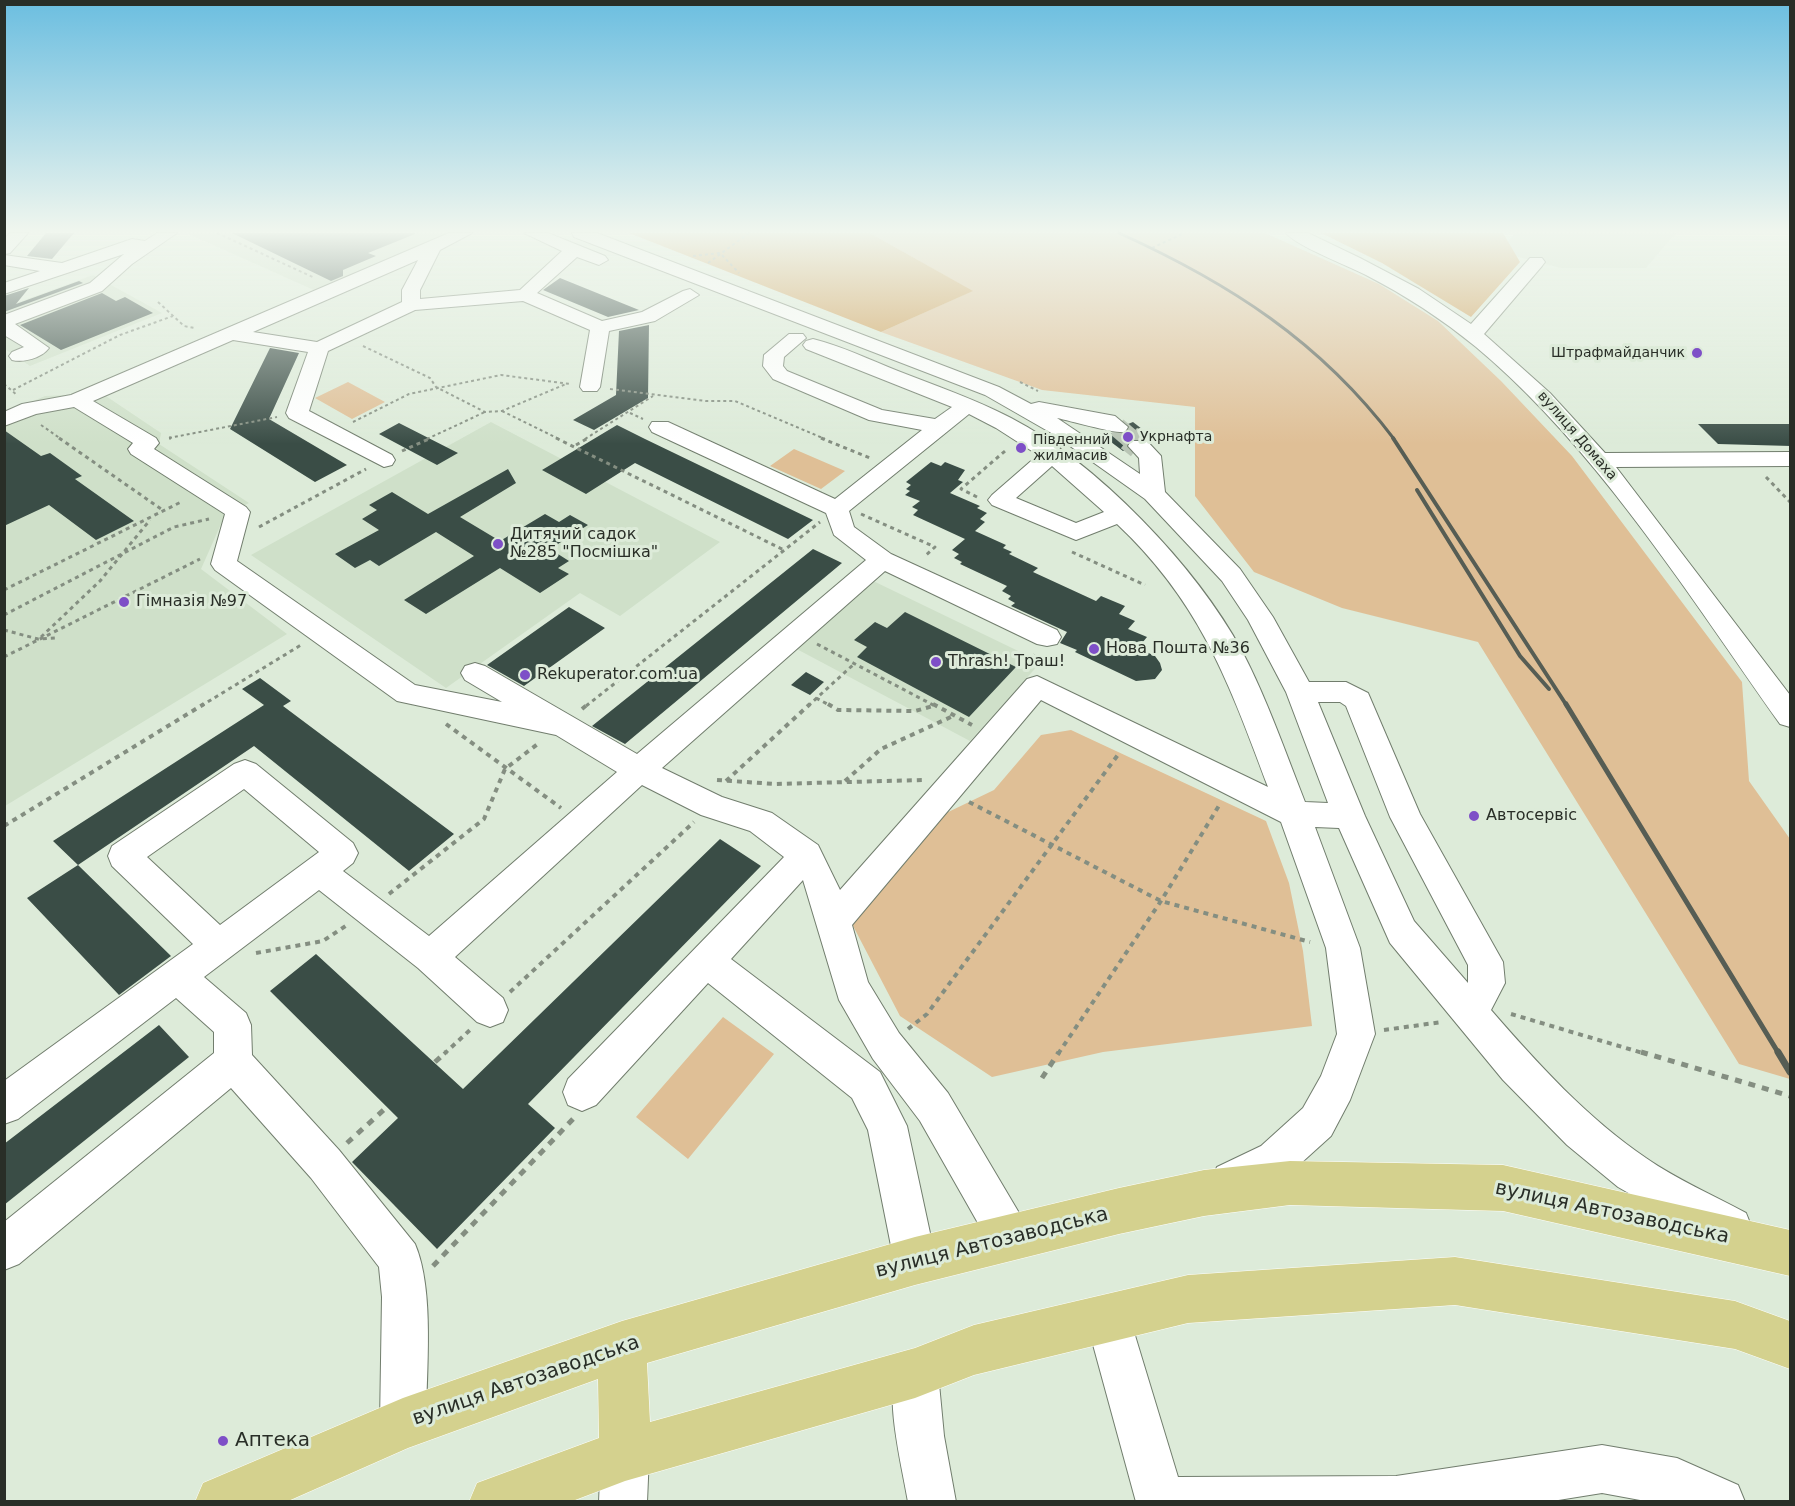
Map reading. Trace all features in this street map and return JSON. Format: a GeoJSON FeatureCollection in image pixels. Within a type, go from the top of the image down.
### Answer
{"type":"FeatureCollection","features":[{"type":"Feature","properties":{"kind":"main road","name":"вулиця Автозаводська"},"geometry":{"type":"LineString","coordinates":[[222,1502],[403,1424],[622,1346],[915,1262],[1119,1211],[1204,1193],[1290,1183],[1503,1188],[1776,1249]]}},
{"type":"Feature","properties":{"kind":"main road"},"geometry":{"type":"LineString","coordinates":[[496,1502],[624,1478],[974,1350],[1188,1299],[1455,1281],[1735,1325],[1791,1345]]}},
{"type":"Feature","properties":{"kind":"main road"},"geometry":{"type":"LineString","coordinates":[[622,1346],[624,1478]]}},
{"type":"Feature","properties":{"kind":"street"},"geometry":{"type":"LineString","coordinates":[[4,324],[56,303]]}},
{"type":"Feature","properties":{"kind":"street"},"geometry":{"type":"LineString","coordinates":[[4,420],[30,409],[76,400],[302,303]]}},
{"type":"Feature","properties":{"kind":"street"},"geometry":{"type":"LineString","coordinates":[[231,334],[319,348],[411,305],[431,303]]}},
{"type":"Feature","properties":{"kind":"street"},"geometry":{"type":"LineString","coordinates":[[544,303],[600,327],[648,317],[667,303]]}},
{"type":"Feature","properties":{"kind":"street"},"geometry":{"type":"LineString","coordinates":[[732,303],[967,405],[1004,423],[1052,455],[1122,514],[1145,537],[1200,604],[1228,651],[1246,689],[1343,948],[1356,1034],[1336,1087],[1317,1122],[1275,1160],[1204,1193]]}},
{"type":"Feature","properties":{"kind":"street","name":"вулиця Домаха"},"geometry":{"type":"LineString","coordinates":[[1425,303],[1472,335],[1534,388],[1599,460],[1791,716]]}},
{"type":"Feature","properties":{"kind":"street"},"geometry":{"type":"LineString","coordinates":[[1472,335],[1500,303]]}},
{"type":"Feature","properties":{"kind":"street"},"geometry":{"type":"LineString","coordinates":[[4,324],[39,348],[19,356]]}},
{"type":"Feature","properties":{"kind":"street"},"geometry":{"type":"LineString","coordinates":[[590,387],[600,327]]}},
{"type":"Feature","properties":{"kind":"street"},"geometry":{"type":"LineString","coordinates":[[790,328],[992,391],[1061,429],[1153,494],[1231,575],[1260,617],[1300,692],[1349,816],[1402,932],[1515,1068],[1581,1131],[1632,1173],[1776,1249]]}},
{"type":"Feature","properties":{"kind":"street"},"geometry":{"type":"LineString","coordinates":[[790,328],[774,355],[773,366],[780,375],[877,415],[940,427]]}},
{"type":"Feature","properties":{"kind":"street"},"geometry":{"type":"LineString","coordinates":[[22,336],[42,329]]}},
{"type":"Feature","properties":{"kind":"street"},"geometry":{"type":"LineString","coordinates":[[319,348],[297,412],[384,460]]}},
{"type":"Feature","properties":{"kind":"street"},"geometry":{"type":"LineString","coordinates":[[76,400],[148,443],[139,449],[238,512],[224,564],[407,694],[561,725]]}},
{"type":"Feature","properties":{"kind":"street"},"geometry":{"type":"LineString","coordinates":[[967,405],[890,466],[845,510],[843,530],[882,560],[1047,637]]}},
{"type":"Feature","properties":{"kind":"street"},"geometry":{"type":"LineString","coordinates":[[1021,405],[1107,421],[1117,427]]}},
{"type":"Feature","properties":{"kind":"street"},"geometry":{"type":"LineString","coordinates":[[660,427],[845,510]]}},
{"type":"Feature","properties":{"kind":"street"},"geometry":{"type":"LineString","coordinates":[[1139,446],[1150,456],[1153,494]]}},
{"type":"Feature","properties":{"kind":"street"},"geometry":{"type":"LineString","coordinates":[[1052,455],[1000,500],[1076,532],[1122,514]]}},
{"type":"Feature","properties":{"kind":"street"},"geometry":{"type":"LineString","coordinates":[[1599,460],[1791,459]]}},
{"type":"Feature","properties":{"kind":"street"},"geometry":{"type":"LineString","coordinates":[[430,957],[639,770],[882,560]]}},
{"type":"Feature","properties":{"kind":"street"},"geometry":{"type":"LineString","coordinates":[[475,673],[639,770],[718,789],[806,855],[820,879],[852,988],[886,1046],[934,1107],[1010,1238]]}},
{"type":"Feature","properties":{"kind":"street"},"geometry":{"type":"LineString","coordinates":[[834,922],[1037,686],[1294,814],[1349,816]]}},
{"type":"Feature","properties":{"kind":"street"},"geometry":{"type":"LineString","coordinates":[[1300,692],[1346,692],[1358,700],[1406,817],[1485,962],[1489,985],[1471,1014]]}},
{"type":"Feature","properties":{"kind":"street"},"geometry":{"type":"LineString","coordinates":[[4,1105],[219,947],[342,853],[245,772],[124,856],[219,947]]}},
{"type":"Feature","properties":{"kind":"street"},"geometry":{"type":"LineString","coordinates":[[582,1092],[806,855]]}},
{"type":"Feature","properties":{"kind":"street"},"geometry":{"type":"LineString","coordinates":[[319,871],[430,957],[490,1010]]}},
{"type":"Feature","properties":{"kind":"street"},"geometry":{"type":"LineString","coordinates":[[707,961],[866,1085],[886,1126],[915,1262]]}},
{"type":"Feature","properties":{"kind":"street"},"geometry":{"type":"LineString","coordinates":[[178,977],[233,1025],[232,1062],[325,1164],[400,1259],[404,1297],[403,1424]]}},
{"type":"Feature","properties":{"kind":"street"},"geometry":{"type":"LineString","coordinates":[[4,1249],[232,1062]]}},
{"type":"Feature","properties":{"kind":"street"},"geometry":{"type":"LineString","coordinates":[[1108,1319],[1161,1501],[1395,1500],[1602,1469],[1677,1482],[1721,1502]]}},
{"type":"Feature","properties":{"kind":"street"},"geometry":{"type":"LineString","coordinates":[[915,1373],[920,1436],[932,1502]]}},
{"type":"Feature","properties":{"kind":"path"},"geometry":{"type":"LineString","coordinates":[[159,303],[184,326],[231,334]]}},
{"type":"Feature","properties":{"kind":"path"},"geometry":{"type":"LineString","coordinates":[[13,390],[120,335],[173,316]]}},
{"type":"Feature","properties":{"kind":"path"},"geometry":{"type":"LineString","coordinates":[[343,336],[430,378],[436,387],[485,412]]}},
{"type":"Feature","properties":{"kind":"path"},"geometry":{"type":"LineString","coordinates":[[334,432],[409,394],[501,375],[654,396],[735,401],[890,466]]}},
{"type":"Feature","properties":{"kind":"path"},"geometry":{"type":"LineString","coordinates":[[4,657],[230,542],[384,460],[485,412],[502,411],[567,384]]}},
{"type":"Feature","properties":{"kind":"path"},"geometry":{"type":"LineString","coordinates":[[575,445],[654,396]]}},
{"type":"Feature","properties":{"kind":"path"},"geometry":{"type":"LineString","coordinates":[[30,409],[30,417],[164,511]]}},
{"type":"Feature","properties":{"kind":"path"},"geometry":{"type":"LineString","coordinates":[[502,411],[784,550]]}},
{"type":"Feature","properties":{"kind":"path"},"geometry":{"type":"LineString","coordinates":[[148,443],[297,412]]}},
{"type":"Feature","properties":{"kind":"path"},"geometry":{"type":"LineString","coordinates":[[1749,459],[1791,502]]}},
{"type":"Feature","properties":{"kind":"path"},"geometry":{"type":"LineString","coordinates":[[219,947],[259,953],[323,941],[370,910],[484,819],[505,769],[784,550],[845,510],[935,548],[908,572]]}},
{"type":"Feature","properties":{"kind":"path"},"geometry":{"type":"LineString","coordinates":[[38,639],[126,552],[145,523],[164,511]]}},
{"type":"Feature","properties":{"kind":"path"},"geometry":{"type":"LineString","coordinates":[[4,590],[164,511]]}},
{"type":"Feature","properties":{"kind":"path"},"geometry":{"type":"LineString","coordinates":[[4,615],[174,527],[238,512]]}},
{"type":"Feature","properties":{"kind":"path"},"geometry":{"type":"LineString","coordinates":[[4,630],[38,639],[57,638]]}},
{"type":"Feature","properties":{"kind":"path"},"geometry":{"type":"LineString","coordinates":[[4,826],[319,633]]}},
{"type":"Feature","properties":{"kind":"path"},"geometry":{"type":"LineString","coordinates":[[798,633],[994,737]]}},
{"type":"Feature","properties":{"kind":"path"},"geometry":{"type":"LineString","coordinates":[[1037,686],[1028,663],[1047,637]]}},
{"type":"Feature","properties":{"kind":"path"},"geometry":{"type":"LineString","coordinates":[[435,1062],[718,789],[854,664]]}},
{"type":"Feature","properties":{"kind":"path"},"geometry":{"type":"LineString","coordinates":[[407,694],[505,769],[582,823]]}},
{"type":"Feature","properties":{"kind":"path"},"geometry":{"type":"LineString","coordinates":[[816,698],[838,710],[915,711],[933,705]]}},
{"type":"Feature","properties":{"kind":"path"},"geometry":{"type":"LineString","coordinates":[[844,782],[880,749],[953,716]]}},
{"type":"Feature","properties":{"kind":"path"},"geometry":{"type":"LineString","coordinates":[[886,1046],[927,1014],[1133,734]]}},
{"type":"Feature","properties":{"kind":"path"},"geometry":{"type":"LineString","coordinates":[[718,789],[775,784],[959,779],[961,798],[1161,901],[1310,942]]}},
{"type":"Feature","properties":{"kind":"path"},"geometry":{"type":"LineString","coordinates":[[1042,1078],[1161,901],[1233,784]]}},
{"type":"Feature","properties":{"kind":"path"},"geometry":{"type":"LineString","coordinates":[[1356,1034],[1471,1014],[1507,1013],[1791,1096]]}},
{"type":"Feature","properties":{"kind":"path"},"geometry":{"type":"LineString","coordinates":[[404,1297],[581,1110],[582,1092]]}},
{"type":"Feature","properties":{"kind":"path"},"geometry":{"type":"LineString","coordinates":[[325,1164],[387,1107]]}},
{"type":"Feature","properties":{"kind":"shaded area"},"geometry":{"type":"Polygon","coordinates":[[[15,303],[144,303],[162,313],[30,366],[5,349],[5,307],[15,303]]]}},
{"type":"Feature","properties":{"kind":"shaded area"},"geometry":{"type":"Polygon","coordinates":[[[808,303],[945,303],[881,332],[808,303]]]}},
{"type":"Feature","properties":{"kind":"shaded area"},"geometry":{"type":"Polygon","coordinates":[[[945,303],[1410,303],[1438,321],[1501,381],[1572,456],[1742,682],[1749,781],[1790,839],[1790,1079],[1739,1064],[1478,642],[1342,608],[1254,572],[1195,496],[1195,407],[1042,390],[881,332],[945,303]]]}},
{"type":"Feature","properties":{"kind":"shaded area"},"geometry":{"type":"Polygon","coordinates":[[[1448,303],[1483,303],[1471,317],[1448,303]]]}},
{"type":"Feature","properties":{"kind":"shaded area"},"geometry":{"type":"Polygon","coordinates":[[[348,382],[385,402],[352,419],[315,398],[348,382]]]}},
{"type":"Feature","properties":{"kind":"shaded area","name":"Гімназія №97"},"geometry":{"type":"Polygon","coordinates":[[[91,386],[161,433],[159,444],[249,503],[225,515],[201,569],[287,634],[5,806],[5,413],[45,396],[68,395],[91,386]]]}},
{"type":"Feature","properties":{"kind":"shaded area"},"geometry":{"type":"Polygon","coordinates":[[[491,422],[720,542],[620,616],[580,593],[446,688],[251,555],[491,422]]]}},
{"type":"Feature","properties":{"kind":"shaded area"},"geometry":{"type":"Polygon","coordinates":[[[794,449],[845,471],[821,489],[770,466],[794,449]]]}},
{"type":"Feature","properties":{"kind":"shaded area"},"geometry":{"type":"Polygon","coordinates":[[[867,578],[1041,662],[970,741],[791,646],[867,578]]]}},
{"type":"Feature","properties":{"kind":"shaded area"},"geometry":{"type":"Polygon","coordinates":[[[1071,730],[1266,821],[1289,883],[1303,951],[1312,1026],[1103,1052],[992,1077],[900,1016],[851,922],[942,815],[994,790],[1041,735],[1071,730]]]}},
{"type":"Feature","properties":{"kind":"shaded area"},"geometry":{"type":"Polygon","coordinates":[[[723,1017],[774,1054],[688,1159],[636,1117],[723,1017]]]}},
{"type":"Feature","properties":{"kind":"building"},"geometry":{"type":"Polygon","coordinates":[[[4,303],[28,303],[4,312],[4,303]]]}},
{"type":"Feature","properties":{"kind":"building"},"geometry":{"type":"Polygon","coordinates":[[[76,303],[136,303],[153,313],[61,350],[20,325],[76,303]]]}},
{"type":"Feature","properties":{"kind":"building"},"geometry":{"type":"Polygon","coordinates":[[[575,303],[622,303],[639,310],[608,317],[575,303]]]}},
{"type":"Feature","properties":{"kind":"building"},"geometry":{"type":"Polygon","coordinates":[[[649,325],[648,398],[594,430],[573,420],[616,395],[619,331],[649,325]]]}},
{"type":"Feature","properties":{"kind":"building"},"geometry":{"type":"Polygon","coordinates":[[[270,348],[299,353],[269,419],[347,465],[315,482],[230,429],[270,348]]]}},
{"type":"Feature","properties":{"kind":"building"},"geometry":{"type":"Polygon","coordinates":[[[1133,422],[1156,440],[1131,439],[1126,445],[1128,449],[1123,451],[1099,433],[1125,434],[1130,428],[1128,424],[1133,422]]]}},
{"type":"Feature","properties":{"kind":"building"},"geometry":{"type":"Polygon","coordinates":[[[399,423],[458,453],[437,465],[379,434],[399,423]]]}},
{"type":"Feature","properties":{"kind":"building"},"geometry":{"type":"Polygon","coordinates":[[[1698,424],[1791,424],[1791,446],[1718,444],[1698,424]]]}},
{"type":"Feature","properties":{"kind":"building"},"geometry":{"type":"Polygon","coordinates":[[[617,425],[813,520],[788,539],[635,463],[586,494],[542,470],[617,425]]]}},
{"type":"Feature","properties":{"kind":"building"},"geometry":{"type":"Polygon","coordinates":[[[4,430],[41,456],[50,453],[82,476],[75,479],[134,521],[96,540],[49,505],[4,526],[4,430]]]}},
{"type":"Feature","properties":{"kind":"building"},"geometry":{"type":"Polygon","coordinates":[[[931,462],[941,466],[945,462],[965,470],[958,480],[963,482],[950,493],[980,506],[977,508],[987,513],[980,519],[985,522],[975,531],[1006,545],[1003,548],[1012,552],[1009,554],[1038,568],[1033,572],[1096,601],[1101,596],[1125,606],[1119,614],[1135,621],[1128,629],[1147,637],[1138,648],[1155,656],[1160,663],[1162,670],[1155,679],[1136,681],[1075,652],[1077,650],[1060,643],[1067,632],[1011,606],[1015,603],[1008,599],[1011,596],[1002,591],[1007,586],[960,564],[962,562],[954,558],[959,554],[952,550],[965,539],[913,515],[918,510],[912,507],[920,501],[905,495],[910,491],[906,489],[911,485],[906,482],[931,462]]]}},
{"type":"Feature","properties":{"kind":"building","name":"Дитячий садок №285 \"Посмішка\""},"geometry":{"type":"Polygon","coordinates":[[[508,469],[516,483],[460,517],[500,541],[545,514],[559,522],[570,515],[588,525],[550,549],[569,561],[558,568],[569,574],[540,593],[500,568],[426,614],[404,600],[474,556],[436,532],[379,566],[370,560],[355,568],[335,554],[379,530],[362,519],[377,510],[369,505],[392,492],[428,514],[508,469]]]}},
{"type":"Feature","properties":{"kind":"building"},"geometry":{"type":"Polygon","coordinates":[[[813,549],[842,563],[625,744],[592,726],[813,549]]]}},
{"type":"Feature","properties":{"kind":"building"},"geometry":{"type":"Polygon","coordinates":[[[569,607],[605,628],[524,686],[487,665],[569,607]]]}},
{"type":"Feature","properties":{"kind":"building","name":"Thrash! Траш!"},"geometry":{"type":"Polygon","coordinates":[[[905,612],[1016,667],[969,717],[857,657],[867,647],[854,640],[875,622],[887,628],[905,612]]]}},
{"type":"Feature","properties":{"kind":"building"},"geometry":{"type":"Polygon","coordinates":[[[806,672],[824,682],[810,695],[791,685],[806,672]]]}},
{"type":"Feature","properties":{"kind":"building"},"geometry":{"type":"Polygon","coordinates":[[[260,678],[291,701],[283,706],[454,834],[409,871],[254,746],[78,865],[53,841],[264,705],[242,689],[260,678]]]}},
{"type":"Feature","properties":{"kind":"building"},"geometry":{"type":"Polygon","coordinates":[[[720,839],[761,866],[528,1104],[555,1128],[437,1249],[352,1162],[398,1118],[270,991],[316,954],[463,1089],[720,839]]]}},
{"type":"Feature","properties":{"kind":"building"},"geometry":{"type":"Polygon","coordinates":[[[78,865],[171,956],[119,995],[27,898],[78,865]]]}},
{"type":"Feature","properties":{"kind":"building"},"geometry":{"type":"Polygon","coordinates":[[[159,1025],[189,1057],[4,1205],[4,1144],[159,1025]]]}},
{"type":"Feature","properties":{"kind":"tunnel"},"geometry":{"type":"LineString","coordinates":[[1117,427],[1131,439]]}},
{"type":"Feature","properties":{"kind":"tunnel"},"geometry":{"type":"LineString","coordinates":[[1129,438],[1139,446]]}},
{"type":"Feature","properties":{"kind":"railway"},"geometry":{"type":"LineString","coordinates":[[1249,303],[1303,344],[1335,372],[1394,439]]}},
{"type":"Feature","properties":{"kind":"railway"},"geometry":{"type":"LineString","coordinates":[[1393,438],[1567,706]]}},
{"type":"Feature","properties":{"kind":"railway"},"geometry":{"type":"LineString","coordinates":[[1417,490],[1520,656],[1549,689]]}},
{"type":"Feature","properties":{"kind":"railway"},"geometry":{"type":"LineString","coordinates":[[1566,704],[1779,1054]]}},
{"type":"Feature","properties":{"kind":"railway"},"geometry":{"type":"LineString","coordinates":[[1778,1052],[1790,1072]]}},
{"type":"Feature","properties":{"kind":"place","name":"Штрафмайданчик"},"geometry":{"type":"Point","coordinates":[1697,353]}},
{"type":"Feature","properties":{"kind":"place","name":"Укрнафта"},"geometry":{"type":"Point","coordinates":[1128,437]}},
{"type":"Feature","properties":{"kind":"place","name":"Південний жилмасив"},"geometry":{"type":"Point","coordinates":[1021,448]}},
{"type":"Feature","properties":{"kind":"place","name":"Дитячий садок №285 \"Посмішка\""},"geometry":{"type":"Point","coordinates":[498,544]}},
{"type":"Feature","properties":{"kind":"place","name":"Гімназія №97"},"geometry":{"type":"Point","coordinates":[124,602]}},
{"type":"Feature","properties":{"kind":"place","name":"Нова Пошта №36"},"geometry":{"type":"Point","coordinates":[1094,649]}},
{"type":"Feature","properties":{"kind":"place","name":"Thrash! Траш!"},"geometry":{"type":"Point","coordinates":[936,662]}},
{"type":"Feature","properties":{"kind":"place","name":"Rekuperator.com.ua"},"geometry":{"type":"Point","coordinates":[525,675]}},
{"type":"Feature","properties":{"kind":"place","name":"Автосервіс"},"geometry":{"type":"Point","coordinates":[1474,816]}},
{"type":"Feature","properties":{"kind":"place","name":"Аптека"},"geometry":{"type":"Point","coordinates":[223,1441]}}]}
